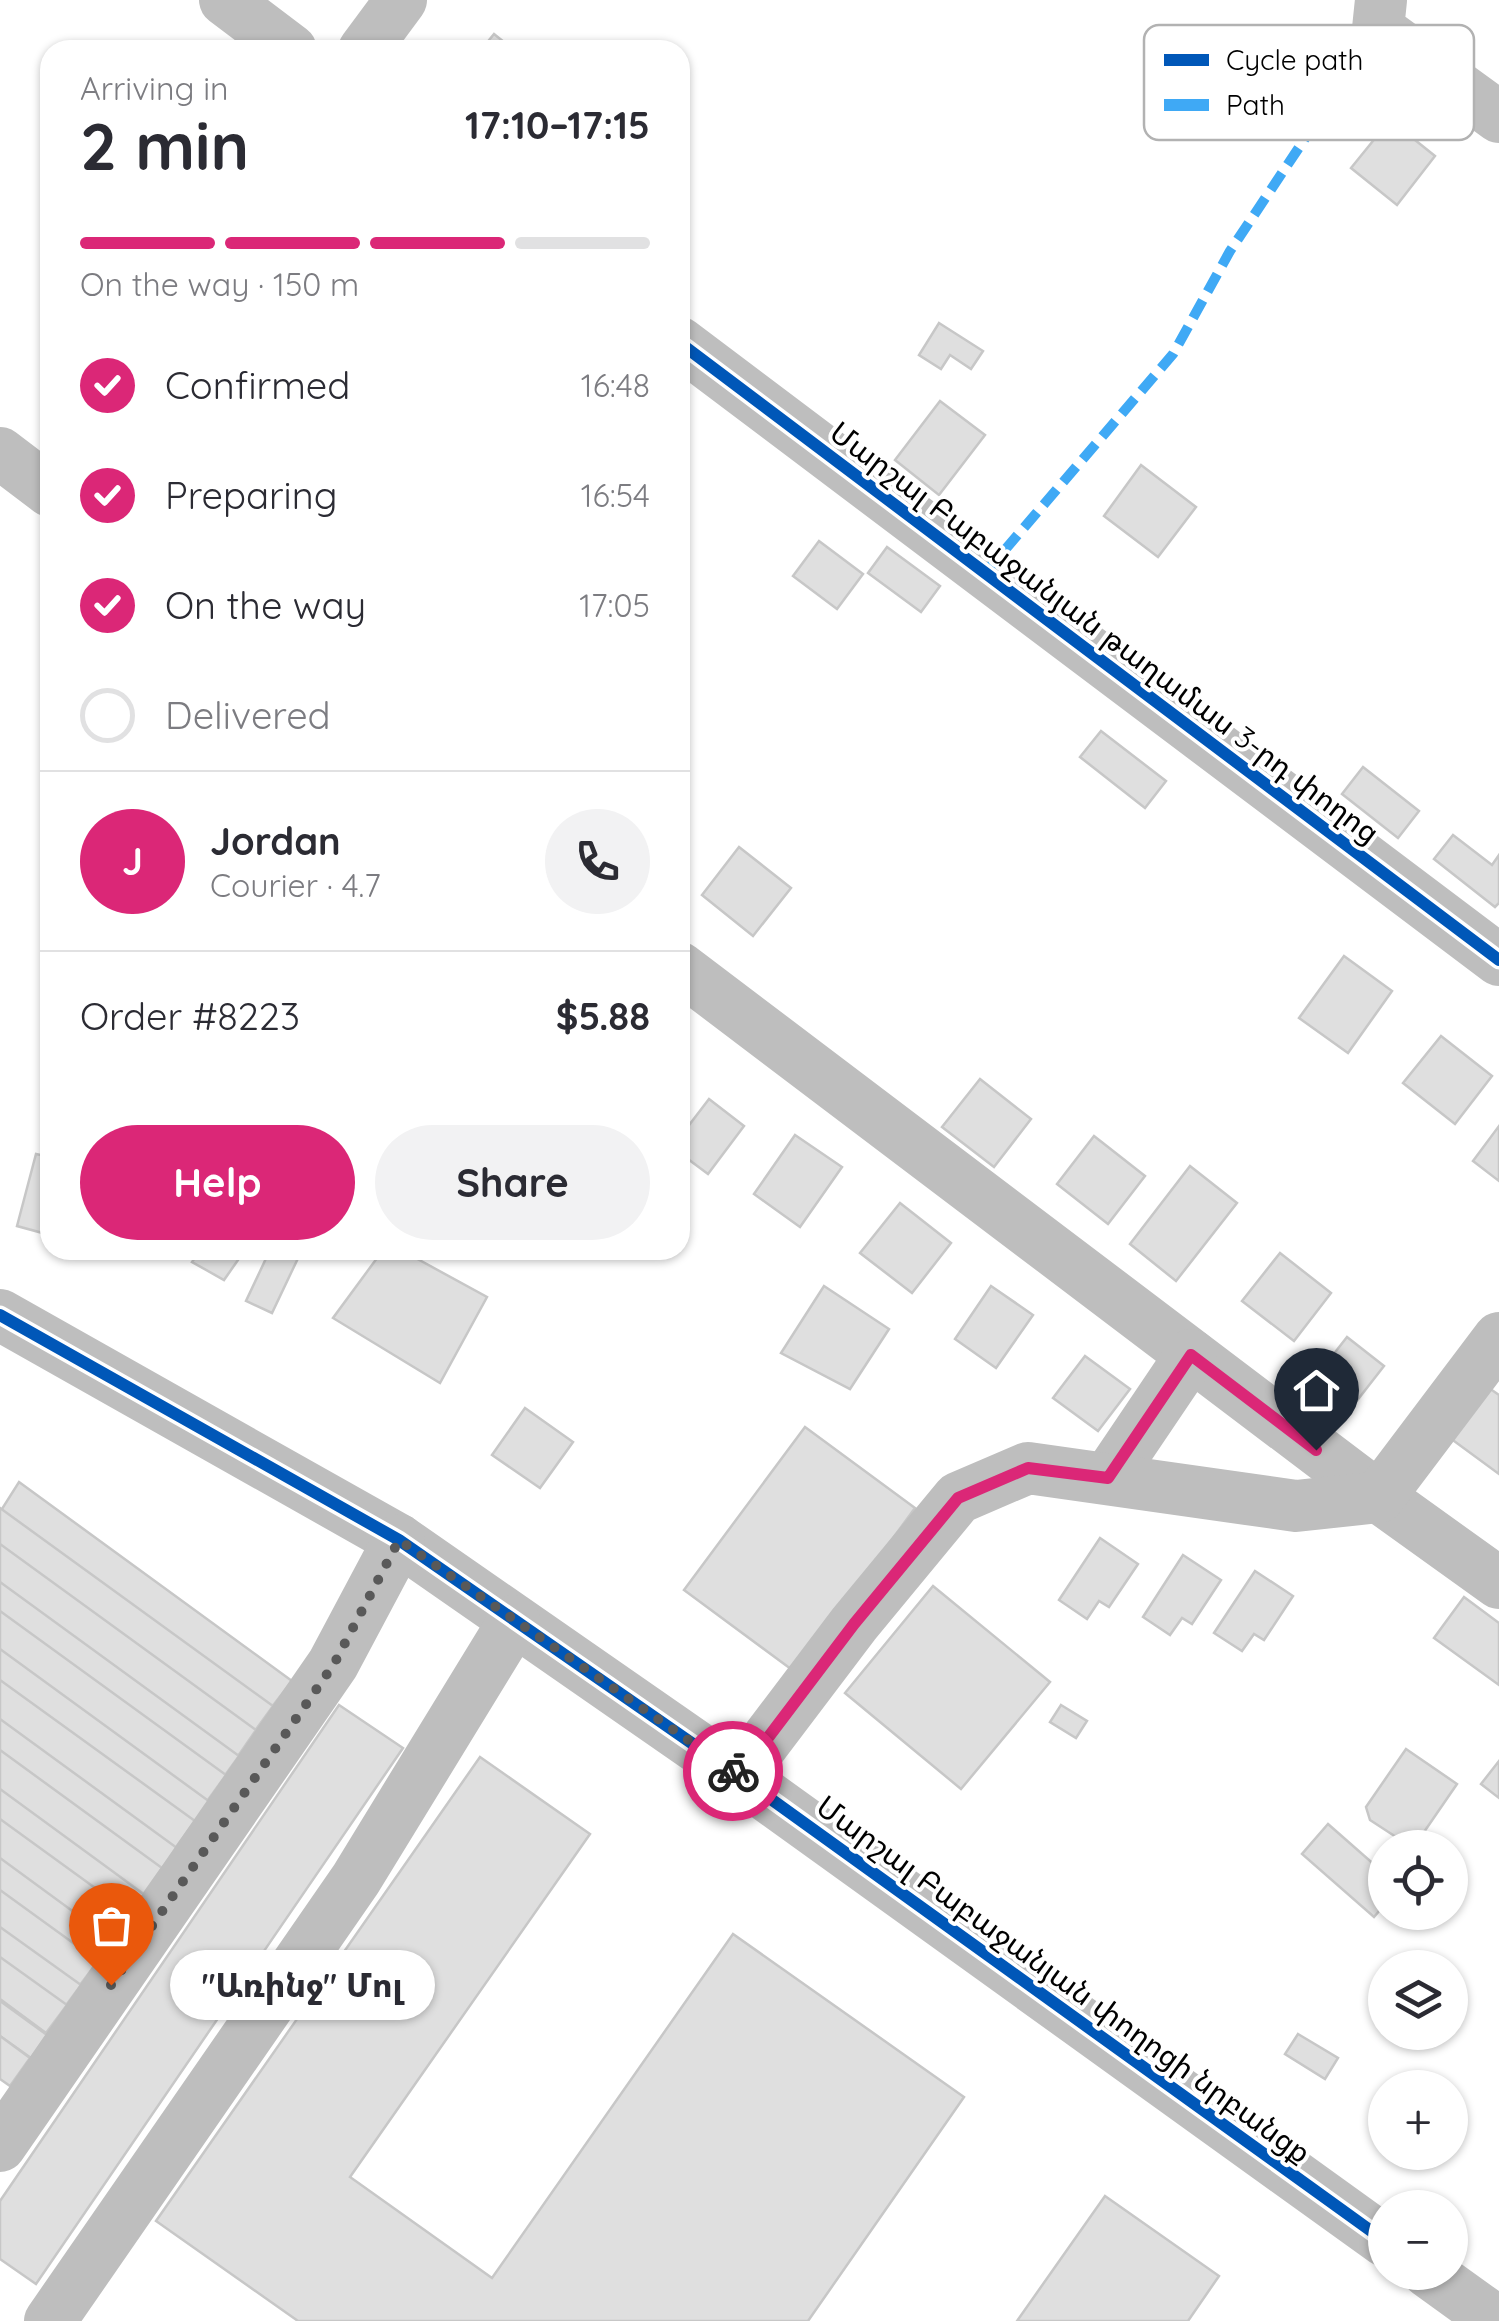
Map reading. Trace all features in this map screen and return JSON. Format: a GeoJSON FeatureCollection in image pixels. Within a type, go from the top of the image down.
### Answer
{"type":"FeatureCollection","features":[{"type":"Feature","properties":{"kind":"street"},"geometry":{"type":"LineString","coordinates":[[225,0],[278,40]]}},
{"type":"Feature","properties":{"kind":"street"},"geometry":{"type":"LineString","coordinates":[[372,40],[402,0]]}},
{"type":"Feature","properties":{"kind":"street"},"geometry":{"type":"LineString","coordinates":[[1378,25],[1381,0]]}},
{"type":"Feature","properties":{"kind":"street"},"geometry":{"type":"LineString","coordinates":[[1474,100],[1499,118]]}},
{"type":"Feature","properties":{"kind":"street","name":"Մարշալ Բաբաջանյան թաղամաս 3-րդ փողոց"},"geometry":{"type":"LineString","coordinates":[[690,352],[1499,960]]}},
{"type":"Feature","properties":{"kind":"street"},"geometry":{"type":"LineString","coordinates":[[0,453],[40,483]]}},
{"type":"Feature","properties":{"kind":"street"},"geometry":{"type":"LineString","coordinates":[[690,976],[1379,1497],[1490,1570]]}},
{"type":"Feature","properties":{"kind":"street","name":"Մարշալ Բաբաջանյան փողոցի նրբանցք"},"geometry":{"type":"LineString","coordinates":[[0,1315],[399,1540],[739,1776],[1368,2229]]}},
{"type":"Feature","properties":{"kind":"street"},"geometry":{"type":"LineString","coordinates":[[739,1776],[854,1624],[958,1498],[1028,1468],[1296,1506],[1379,1497],[1499,1338]]}},
{"type":"Feature","properties":{"kind":"street"},"geometry":{"type":"LineString","coordinates":[[1108,1478],[1191,1355]]}},
{"type":"Feature","properties":{"kind":"street"},"geometry":{"type":"LineString","coordinates":[[0,2146],[334,1664],[399,1540]]}},
{"type":"Feature","properties":{"kind":"street"},"geometry":{"type":"LineString","coordinates":[[50,2321],[356,1879],[514,1621]]}},
{"type":"Feature","properties":{"kind":"street"},"geometry":{"type":"LineString","coordinates":[[1453,2290],[1496,2321]]}},
{"type":"Feature","properties":{"kind":"building"},"geometry":{"type":"Polygon","coordinates":[[[1374,140],[1415,140],[1435,156],[1397,205],[1351,168],[1374,140]]]}},
{"type":"Feature","properties":{"kind":"building"},"geometry":{"type":"Polygon","coordinates":[[[939,323],[983,351],[971,369],[950,355],[941,369],[919,355],[939,323]]]}},
{"type":"Feature","properties":{"kind":"building"},"geometry":{"type":"Polygon","coordinates":[[[940,401],[985,435],[939,495],[895,460],[940,401]]]}},
{"type":"Feature","properties":{"kind":"building"},"geometry":{"type":"Polygon","coordinates":[[[1141,465],[1196,507],[1158,557],[1104,516],[1141,465]]]}},
{"type":"Feature","properties":{"kind":"building"},"geometry":{"type":"Polygon","coordinates":[[[819,541],[863,574],[837,609],[793,576],[819,541]]]}},
{"type":"Feature","properties":{"kind":"building"},"geometry":{"type":"Polygon","coordinates":[[[887,547],[940,586],[921,612],[868,573],[887,547]]]}},
{"type":"Feature","properties":{"kind":"building"},"geometry":{"type":"Polygon","coordinates":[[[1101,731],[1166,781],[1145,808],[1080,757],[1101,731]]]}},
{"type":"Feature","properties":{"kind":"building"},"geometry":{"type":"Polygon","coordinates":[[[1363,767],[1419,811],[1398,838],[1342,794],[1363,767]]]}},
{"type":"Feature","properties":{"kind":"building"},"geometry":{"type":"Polygon","coordinates":[[[1453,835],[1492,865],[1499,855],[1499,903],[1495,907],[1434,859],[1453,835]]]}},
{"type":"Feature","properties":{"kind":"building"},"geometry":{"type":"Polygon","coordinates":[[[739,847],[791,888],[753,936],[702,895],[739,847]]]}},
{"type":"Feature","properties":{"kind":"building"},"geometry":{"type":"Polygon","coordinates":[[[1344,956],[1392,991],[1348,1053],[1299,1018],[1344,956]]]}},
{"type":"Feature","properties":{"kind":"building"},"geometry":{"type":"Polygon","coordinates":[[[1441,1036],[1492,1076],[1455,1124],[1403,1083],[1441,1036]]]}},
{"type":"Feature","properties":{"kind":"building"},"geometry":{"type":"Polygon","coordinates":[[[980,1079],[1031,1119],[994,1167],[942,1127],[980,1079]]]}},
{"type":"Feature","properties":{"kind":"building"},"geometry":{"type":"Polygon","coordinates":[[[709,1099],[744,1126],[708,1174],[690,1160],[690,1124],[709,1099]]]}},
{"type":"Feature","properties":{"kind":"building"},"geometry":{"type":"Polygon","coordinates":[[[1499,1126],[1499,1181],[1473,1161],[1499,1126]]]}},
{"type":"Feature","properties":{"kind":"building"},"geometry":{"type":"Polygon","coordinates":[[[795,1135],[842,1167],[800,1227],[754,1194],[795,1135]]]}},
{"type":"Feature","properties":{"kind":"building"},"geometry":{"type":"Polygon","coordinates":[[[1094,1136],[1145,1176],[1108,1224],[1057,1184],[1094,1136]]]}},
{"type":"Feature","properties":{"kind":"building"},"geometry":{"type":"Polygon","coordinates":[[[36,1154],[40,1155],[40,1232],[17,1226],[36,1154]]]}},
{"type":"Feature","properties":{"kind":"building"},"geometry":{"type":"Polygon","coordinates":[[[1190,1166],[1237,1203],[1176,1281],[1130,1244],[1190,1166]]]}},
{"type":"Feature","properties":{"kind":"building"},"geometry":{"type":"Polygon","coordinates":[[[900,1203],[951,1243],[912,1293],[860,1253],[900,1203]]]}},
{"type":"Feature","properties":{"kind":"building"},"geometry":{"type":"Polygon","coordinates":[[[1280,1253],[1331,1293],[1294,1341],[1242,1301],[1280,1253]]]}},
{"type":"Feature","properties":{"kind":"building"},"geometry":{"type":"Polygon","coordinates":[[[193,1260],[238,1260],[224,1280],[193,1260]]]}},
{"type":"Feature","properties":{"kind":"building"},"geometry":{"type":"Polygon","coordinates":[[[265,1260],[297,1260],[272,1313],[246,1301],[265,1260]]]}},
{"type":"Feature","properties":{"kind":"building"},"geometry":{"type":"Polygon","coordinates":[[[376,1260],[419,1260],[487,1297],[440,1383],[333,1318],[376,1260]]]}},
{"type":"Feature","properties":{"kind":"building"},"geometry":{"type":"Polygon","coordinates":[[[824,1286],[889,1329],[850,1389],[781,1353],[824,1286]]]}},
{"type":"Feature","properties":{"kind":"building"},"geometry":{"type":"Polygon","coordinates":[[[991,1286],[1033,1315],[996,1368],[955,1339],[991,1286]]]}},
{"type":"Feature","properties":{"kind":"building"},"geometry":{"type":"Polygon","coordinates":[[[1347,1337],[1384,1366],[1345,1416],[1308,1387],[1347,1337]]]}},
{"type":"Feature","properties":{"kind":"building"},"geometry":{"type":"Polygon","coordinates":[[[1085,1356],[1130,1389],[1098,1431],[1053,1398],[1085,1356]]]}},
{"type":"Feature","properties":{"kind":"building"},"geometry":{"type":"Polygon","coordinates":[[[1489,1388],[1499,1395],[1499,1474],[1450,1438],[1489,1388]]]}},
{"type":"Feature","properties":{"kind":"building"},"geometry":{"type":"Polygon","coordinates":[[[525,1408],[573,1442],[540,1488],[492,1455],[525,1408]]]}},
{"type":"Feature","properties":{"kind":"building"},"geometry":{"type":"Polygon","coordinates":[[[805,1427],[915,1508],[795,1672],[684,1590],[805,1427]]]}},
{"type":"Feature","properties":{"kind":"building"},"geometry":{"type":"Polygon","coordinates":[[[19,1482],[292,1681],[271,1708],[0,1512],[19,1482]]]}},
{"type":"Feature","properties":{"kind":"building"},"geometry":{"type":"Polygon","coordinates":[[[0,1508],[273,1706],[254,1732],[0,1548],[0,1508]]]}},
{"type":"Feature","properties":{"kind":"building"},"geometry":{"type":"Polygon","coordinates":[[[1100,1538],[1138,1564],[1109,1607],[1099,1601],[1087,1619],[1059,1600],[1100,1538]]]}},
{"type":"Feature","properties":{"kind":"building"},"geometry":{"type":"Polygon","coordinates":[[[0,1544],[256,1730],[236,1759],[0,1588],[0,1544]]]}},
{"type":"Feature","properties":{"kind":"building"},"geometry":{"type":"Polygon","coordinates":[[[1183,1555],[1221,1580],[1192,1624],[1182,1618],[1170,1635],[1143,1617],[1183,1555]]]}},
{"type":"Feature","properties":{"kind":"building"},"geometry":{"type":"Polygon","coordinates":[[[1255,1571],[1293,1596],[1264,1640],[1254,1634],[1242,1651],[1214,1633],[1255,1571]]]}},
{"type":"Feature","properties":{"kind":"building"},"geometry":{"type":"Polygon","coordinates":[[[0,1582],[239,1756],[223,1778],[0,1616],[0,1582]]]}},
{"type":"Feature","properties":{"kind":"building"},"geometry":{"type":"Polygon","coordinates":[[[933,1586],[1050,1682],[961,1789],[845,1693],[933,1586]]]}},
{"type":"Feature","properties":{"kind":"building"},"geometry":{"type":"Polygon","coordinates":[[[1464,1597],[1499,1623],[1499,1685],[1434,1638],[1464,1597]]]}},
{"type":"Feature","properties":{"kind":"building"},"geometry":{"type":"Polygon","coordinates":[[[0,1611],[226,1775],[205,1804],[0,1654],[0,1611]]]}},
{"type":"Feature","properties":{"kind":"building"},"geometry":{"type":"Polygon","coordinates":[[[0,1649],[210,1802],[194,1824],[0,1684],[0,1649]]]}},
{"type":"Feature","properties":{"kind":"building"},"geometry":{"type":"Polygon","coordinates":[[[0,1680],[195,1821],[174,1850],[0,1723],[0,1680]]]}},
{"type":"Feature","properties":{"kind":"building"},"geometry":{"type":"Polygon","coordinates":[[[339,1705],[403,1748],[36,2284],[0,2259],[0,2201],[339,1705]]]}},
{"type":"Feature","properties":{"kind":"building"},"geometry":{"type":"Polygon","coordinates":[[[1061,1705],[1087,1721],[1076,1738],[1050,1722],[1061,1705]]]}},
{"type":"Feature","properties":{"kind":"building"},"geometry":{"type":"Polygon","coordinates":[[[0,1719],[177,1848],[161,1870],[0,1753],[0,1719]]]}},
{"type":"Feature","properties":{"kind":"building"},"geometry":{"type":"Polygon","coordinates":[[[1406,1749],[1457,1784],[1425,1830],[1385,1830],[1370,1820],[1366,1807],[1406,1749]]]}},
{"type":"Feature","properties":{"kind":"building"},"geometry":{"type":"Polygon","coordinates":[[[0,1750],[162,1868],[142,1896],[0,1793],[0,1750]]]}},
{"type":"Feature","properties":{"kind":"building"},"geometry":{"type":"Polygon","coordinates":[[[480,1757],[590,1834],[350,2177],[492,2278],[733,1934],[964,2097],[808,2321],[298,2321],[156,2221],[480,1757]]]}},
{"type":"Feature","properties":{"kind":"building"},"geometry":{"type":"Polygon","coordinates":[[[1499,1761],[1499,1798],[1481,1784],[1499,1761]]]}},
{"type":"Feature","properties":{"kind":"building"},"geometry":{"type":"Polygon","coordinates":[[[0,1789],[145,1895],[128,1917],[0,1824],[0,1789]]]}},
{"type":"Feature","properties":{"kind":"building"},"geometry":{"type":"Polygon","coordinates":[[[0,1819],[131,1914],[110,1942],[0,1862],[0,1819]]]}},
{"type":"Feature","properties":{"kind":"building"},"geometry":{"type":"Polygon","coordinates":[[[1328,1824],[1368,1859],[1368,1912],[1302,1854],[1328,1824]]]}},
{"type":"Feature","properties":{"kind":"building"},"geometry":{"type":"Polygon","coordinates":[[[0,1858],[112,1940],[96,1962],[0,1893],[0,1858]]]}},
{"type":"Feature","properties":{"kind":"building"},"geometry":{"type":"Polygon","coordinates":[[[0,1890],[98,1961],[77,1989],[0,1933],[0,1890]]]}},
{"type":"Feature","properties":{"kind":"building"},"geometry":{"type":"Polygon","coordinates":[[[0,1927],[81,1985],[64,2008],[0,1961],[0,1927]]]}},
{"type":"Feature","properties":{"kind":"building"},"geometry":{"type":"Polygon","coordinates":[[[0,1957],[67,2005],[46,2033],[0,1999],[0,1957]]]}},
{"type":"Feature","properties":{"kind":"building"},"geometry":{"type":"Polygon","coordinates":[[[0,2001],[47,2035],[31,2058],[0,2036],[0,2001]]]}},
{"type":"Feature","properties":{"kind":"building"},"geometry":{"type":"Polygon","coordinates":[[[1298,2034],[1338,2058],[1325,2079],[1285,2054],[1298,2034]]]}},
{"type":"Feature","properties":{"kind":"building"},"geometry":{"type":"Polygon","coordinates":[[[0,2036],[30,2058],[10,2086],[0,2079],[0,2036]]]}},
{"type":"Feature","properties":{"kind":"building"},"geometry":{"type":"Polygon","coordinates":[[[1105,2196],[1219,2276],[1188,2321],[1017,2321],[1105,2196]]]}},
{"type":"Feature","properties":{"kind":"marked path"},"geometry":{"type":"LineString","coordinates":[[985,573],[1173,354],[1230,251],[1304,140]]}},
{"type":"Feature","properties":{"kind":"cycle path"},"geometry":{"type":"LineString","coordinates":[[690,351],[1499,960]]}},
{"type":"Feature","properties":{"kind":"cycle path"},"geometry":{"type":"LineString","coordinates":[[0,1315],[399,1540],[739,1776],[1368,2229]]}},
{"type":"Feature","properties":{"kind":"way so far"},"geometry":{"type":"LineString","coordinates":[[111,1985],[334,1664],[399,1540],[733,1771]]}},
{"type":"Feature","properties":{"kind":"place","name":"\"Առինջ\" Մոլ"},"geometry":{"type":"Point","coordinates":[111,1985]}},
{"type":"Feature","properties":{"kind":"route"},"geometry":{"type":"LineString","coordinates":[[733,1771],[739,1776],[854,1624],[958,1498],[1028,1468],[1108,1478],[1191,1355],[1316,1450]]}}]}
